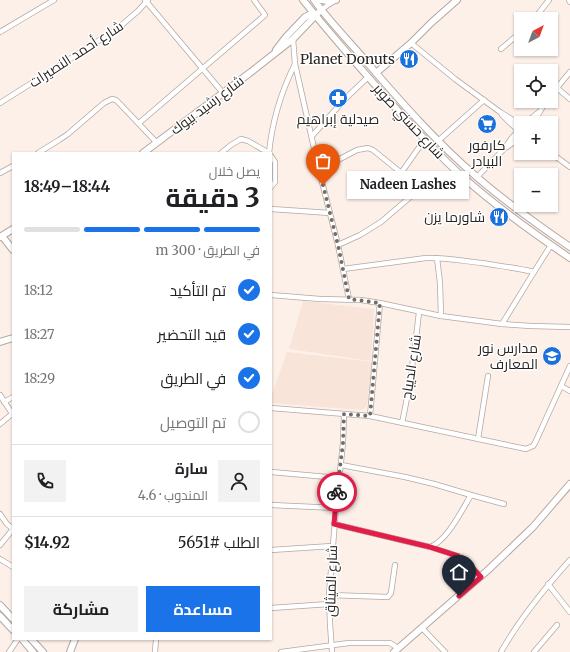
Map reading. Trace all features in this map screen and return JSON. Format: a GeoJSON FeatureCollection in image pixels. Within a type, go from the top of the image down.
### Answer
{"type":"FeatureCollection","features":[{"type":"Feature","properties":{"kind":"main road","name":"شارع حسني صوبر"},"geometry":{"type":"LineString","coordinates":[[303,0],[342,48],[408,122],[463,177],[508,214],[551,246],[570,258]]}},
{"type":"Feature","properties":{"kind":"main road","name":"شارع حسني صوبر"},"geometry":{"type":"LineString","coordinates":[[314,0],[376,73],[438,141],[477,177],[512,206],[570,247]]}},
{"type":"Feature","properties":{"kind":"main road"},"geometry":{"type":"LineString","coordinates":[[321,0],[336,0]]}},
{"type":"Feature","properties":{"kind":"main road"},"geometry":{"type":"LineString","coordinates":[[376,73],[457,0]]}},
{"type":"Feature","properties":{"kind":"main road"},"geometry":{"type":"LineString","coordinates":[[316,15],[322,10]]}},
{"type":"Feature","properties":{"kind":"main road","name":"شارع رشيد بيوك"},"geometry":{"type":"LineString","coordinates":[[272,56],[286,37],[305,17],[309,15],[316,15]]}},
{"type":"Feature","properties":{"kind":"main road","name":"شارع رشيد بيوك"},"geometry":{"type":"LineString","coordinates":[[144,152],[272,56],[293,39],[316,15]]}},
{"type":"Feature","properties":{"kind":"main road"},"geometry":{"type":"LineString","coordinates":[[408,122],[415,116]]}},
{"type":"Feature","properties":{"kind":"main road"},"geometry":{"type":"LineString","coordinates":[[12,230],[1,236],[12,249]]}},
{"type":"Feature","properties":{"kind":"main road"},"geometry":{"type":"LineString","coordinates":[[0,342],[12,338]]}},
{"type":"Feature","properties":{"kind":"main road"},"geometry":{"type":"LineString","coordinates":[[396,650],[481,577],[569,488]]}},
{"type":"Feature","properties":{"kind":"main road"},"geometry":{"type":"LineString","coordinates":[[0,605],[12,618]]}},
{"type":"Feature","properties":{"kind":"main road"},"geometry":{"type":"LineString","coordinates":[[0,616],[12,629]]}},
{"type":"Feature","properties":{"kind":"main road"},"geometry":{"type":"LineString","coordinates":[[23,640],[33,652]]}},
{"type":"Feature","properties":{"kind":"main road"},"geometry":{"type":"LineString","coordinates":[[32,640],[43,652]]}},
{"type":"Feature","properties":{"kind":"main road"},"geometry":{"type":"LineString","coordinates":[[70,652],[75,640]]}},
{"type":"Feature","properties":{"kind":"street"},"geometry":{"type":"LineString","coordinates":[[0,32],[54,0]]}},
{"type":"Feature","properties":{"kind":"street"},"geometry":{"type":"LineString","coordinates":[[139,123],[265,15],[254,0]]}},
{"type":"Feature","properties":{"kind":"street"},"geometry":{"type":"LineString","coordinates":[[322,10],[336,0]]}},
{"type":"Feature","properties":{"kind":"street"},"geometry":{"type":"LineString","coordinates":[[540,12],[549,0]]}},
{"type":"Feature","properties":{"kind":"street"},"geometry":{"type":"LineString","coordinates":[[147,1],[223,93]]}},
{"type":"Feature","properties":{"kind":"street","name":"شارع أحمد النصيرات"},"geometry":{"type":"LineString","coordinates":[[0,103],[116,29],[138,11],[147,1]]}},
{"type":"Feature","properties":{"kind":"street"},"geometry":{"type":"LineString","coordinates":[[501,49],[514,38]]}},
{"type":"Feature","properties":{"kind":"street"},"geometry":{"type":"LineString","coordinates":[[293,39],[296,64],[349,299]]}},
{"type":"Feature","properties":{"kind":"street"},"geometry":{"type":"LineString","coordinates":[[411,43],[500,112],[514,126]]}},
{"type":"Feature","properties":{"kind":"street"},"geometry":{"type":"LineString","coordinates":[[269,152],[275,119],[281,98],[296,64]]}},
{"type":"Feature","properties":{"kind":"street"},"geometry":{"type":"LineString","coordinates":[[558,87],[570,72]]}},
{"type":"Feature","properties":{"kind":"street"},"geometry":{"type":"LineString","coordinates":[[312,136],[345,99],[368,77]]}},
{"type":"Feature","properties":{"kind":"street"},"geometry":{"type":"LineString","coordinates":[[558,89],[570,99]]}},
{"type":"Feature","properties":{"kind":"street"},"geometry":{"type":"LineString","coordinates":[[40,152],[59,140],[104,103],[112,99],[116,100],[157,143]]}},
{"type":"Feature","properties":{"kind":"street"},"geometry":{"type":"LineString","coordinates":[[438,141],[484,100]]}},
{"type":"Feature","properties":{"kind":"street"},"geometry":{"type":"LineString","coordinates":[[537,116],[542,108]]}},
{"type":"Feature","properties":{"kind":"street"},"geometry":{"type":"LineString","coordinates":[[534,116],[539,112]]}},
{"type":"Feature","properties":{"kind":"street"},"geometry":{"type":"LineString","coordinates":[[477,177],[514,136]]}},
{"type":"Feature","properties":{"kind":"street"},"geometry":{"type":"LineString","coordinates":[[223,152],[231,145],[241,140],[248,141],[267,152]]}},
{"type":"Feature","properties":{"kind":"street"},"geometry":{"type":"LineString","coordinates":[[401,173],[425,140]]}},
{"type":"Feature","properties":{"kind":"street"},"geometry":{"type":"LineString","coordinates":[[319,170],[357,150],[368,148],[373,150],[415,184],[417,190],[381,222],[360,235],[338,245]]}},
{"type":"Feature","properties":{"kind":"street"},"geometry":{"type":"LineString","coordinates":[[272,158],[275,162],[274,182],[272,185]]}},
{"type":"Feature","properties":{"kind":"street"},"geometry":{"type":"LineString","coordinates":[[558,159],[570,168]]}},
{"type":"Feature","properties":{"kind":"street"},"geometry":{"type":"LineString","coordinates":[[0,173],[12,167]]}},
{"type":"Feature","properties":{"kind":"street"},"geometry":{"type":"LineString","coordinates":[[272,209],[330,213]]}},
{"type":"Feature","properties":{"kind":"street"},"geometry":{"type":"LineString","coordinates":[[502,324],[551,246]]}},
{"type":"Feature","properties":{"kind":"street"},"geometry":{"type":"LineString","coordinates":[[343,269],[437,258],[454,259],[534,272]]}},
{"type":"Feature","properties":{"kind":"street"},"geometry":{"type":"LineString","coordinates":[[437,258],[440,284],[441,316]]}},
{"type":"Feature","properties":{"kind":"street"},"geometry":{"type":"LineString","coordinates":[[272,295],[320,299],[349,299],[380,303],[441,316],[502,324],[570,327]]}},
{"type":"Feature","properties":{"kind":"street"},"geometry":{"type":"LineString","coordinates":[[370,416],[380,303]]}},
{"type":"Feature","properties":{"kind":"street","name":"شارع الديباج"},"geometry":{"type":"LineString","coordinates":[[402,423],[413,366],[419,312]]}},
{"type":"Feature","properties":{"kind":"street"},"geometry":{"type":"LineString","coordinates":[[272,408],[370,416],[526,449],[533,446],[570,366]]}},
{"type":"Feature","properties":{"kind":"street"},"geometry":{"type":"LineString","coordinates":[[478,439],[488,376]]}},
{"type":"Feature","properties":{"kind":"street"},"geometry":{"type":"LineString","coordinates":[[561,386],[570,392]]}},
{"type":"Feature","properties":{"kind":"street"},"geometry":{"type":"LineString","coordinates":[[0,395],[12,413]]}},
{"type":"Feature","properties":{"kind":"street"},"geometry":{"type":"LineString","coordinates":[[4,402],[12,398]]}},
{"type":"Feature","properties":{"kind":"street","name":"شارع الميثاق"},"geometry":{"type":"LineString","coordinates":[[332,652],[329,595],[344,414]]}},
{"type":"Feature","properties":{"kind":"street"},"geometry":{"type":"LineString","coordinates":[[0,424],[12,415]]}},
{"type":"Feature","properties":{"kind":"street"},"geometry":{"type":"LineString","coordinates":[[341,464],[434,484],[504,504]]}},
{"type":"Feature","properties":{"kind":"street"},"geometry":{"type":"LineString","coordinates":[[272,472],[339,478]]}},
{"type":"Feature","properties":{"kind":"street"},"geometry":{"type":"LineString","coordinates":[[430,547],[435,546],[444,537],[461,513],[471,495]]}},
{"type":"Feature","properties":{"kind":"street"},"geometry":{"type":"LineString","coordinates":[[272,505],[336,508]]}},
{"type":"Feature","properties":{"kind":"street"},"geometry":{"type":"LineString","coordinates":[[0,514],[12,528]]}},
{"type":"Feature","properties":{"kind":"street"},"geometry":{"type":"LineString","coordinates":[[334,524],[430,547],[461,557],[481,577]]}},
{"type":"Feature","properties":{"kind":"street"},"geometry":{"type":"LineString","coordinates":[[0,545],[12,530]]}},
{"type":"Feature","properties":{"kind":"street"},"geometry":{"type":"LineString","coordinates":[[272,550],[332,546]]}},
{"type":"Feature","properties":{"kind":"street"},"geometry":{"type":"LineString","coordinates":[[0,559],[12,566]]}},
{"type":"Feature","properties":{"kind":"street"},"geometry":{"type":"LineString","coordinates":[[501,652],[526,613],[548,584],[570,560]]}},
{"type":"Feature","properties":{"kind":"street"},"geometry":{"type":"LineString","coordinates":[[329,595],[388,596],[391,593],[395,565]]}},
{"type":"Feature","properties":{"kind":"street"},"geometry":{"type":"LineString","coordinates":[[548,584],[570,612]]}},
{"type":"Feature","properties":{"kind":"street"},"geometry":{"type":"LineString","coordinates":[[272,608],[329,604]]}},
{"type":"Feature","properties":{"kind":"street"},"geometry":{"type":"LineString","coordinates":[[534,652],[557,625]]}},
{"type":"Feature","properties":{"kind":"street"},"geometry":{"type":"LineString","coordinates":[[422,628],[445,652]]}},
{"type":"Feature","properties":{"kind":"street"},"geometry":{"type":"LineString","coordinates":[[9,652],[17,640]]}},
{"type":"Feature","properties":{"kind":"street"},"geometry":{"type":"LineString","coordinates":[[155,652],[156,640]]}},
{"type":"Feature","properties":{"kind":"street"},"geometry":{"type":"LineString","coordinates":[[281,652],[349,643],[390,643],[396,650]]}},
{"type":"Feature","properties":{"kind":"shaded area"},"geometry":{"type":"Polygon","coordinates":[[[303,301],[374,309],[371,361],[289,349],[303,301]]]}},
{"type":"Feature","properties":{"kind":"shaded area"},"geometry":{"type":"Polygon","coordinates":[[[287,352],[373,362],[367,406],[362,410],[272,403],[272,394],[287,352]]]}},
{"type":"Feature","properties":{"kind":"way so far"},"geometry":{"type":"LineString","coordinates":[[323,185],[338,245],[349,299],[380,303],[370,416],[344,414],[343,443],[337,492]]}},
{"type":"Feature","properties":{"kind":"place","name":"Planet Donuts"},"geometry":{"type":"Point","coordinates":[409,59]}},
{"type":"Feature","properties":{"kind":"place","name":"صيدلية إبراهيم"},"geometry":{"type":"Point","coordinates":[338,98]}},
{"type":"Feature","properties":{"kind":"place","name":"كارفور البيادر"},"geometry":{"type":"Point","coordinates":[487,124]}},
{"type":"Feature","properties":{"kind":"place","name":"Nadeen Lashes"},"geometry":{"type":"Point","coordinates":[323,185]}},
{"type":"Feature","properties":{"kind":"place","name":"شاورما يزن"},"geometry":{"type":"Point","coordinates":[499,217]}},
{"type":"Feature","properties":{"kind":"place","name":"مدارس نور المعارف"},"geometry":{"type":"Point","coordinates":[552,356]}},
{"type":"Feature","properties":{"kind":"route"},"geometry":{"type":"LineString","coordinates":[[337,492],[334,524],[430,547],[461,557],[467,562],[481,577],[459,596]]}}]}
